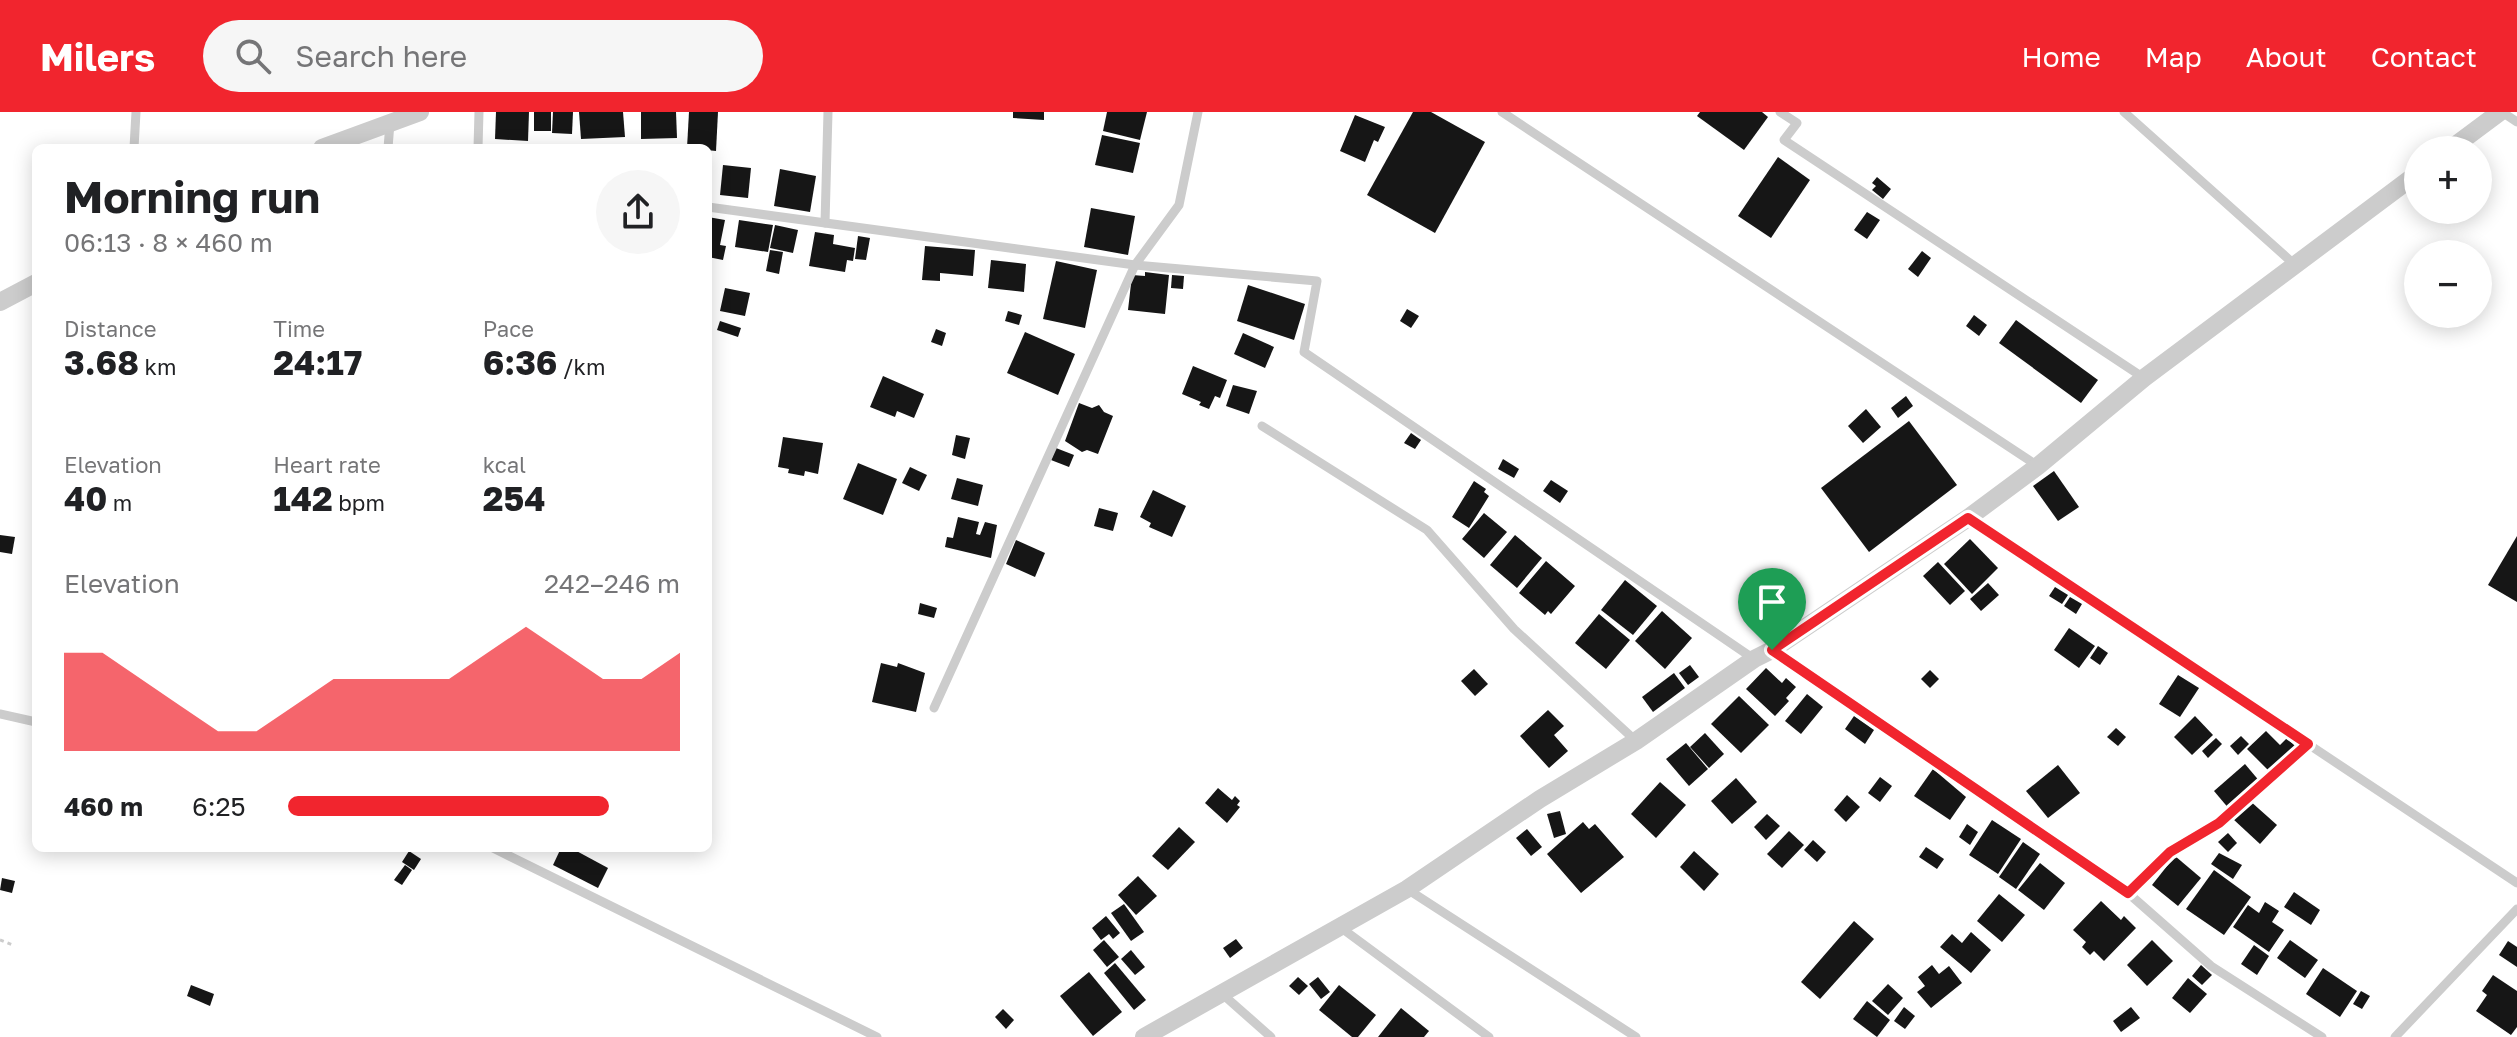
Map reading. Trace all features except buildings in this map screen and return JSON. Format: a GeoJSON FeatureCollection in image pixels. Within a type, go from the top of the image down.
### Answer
{"type":"FeatureCollection","features":[{"type":"Feature","properties":{"kind":"street"},"geometry":{"type":"LineString","coordinates":[[333,144],[420,112]]}},
{"type":"Feature","properties":{"kind":"street"},"geometry":{"type":"LineString","coordinates":[[2468,136],[2501,112]]}},
{"type":"Feature","properties":{"kind":"street"},"geometry":{"type":"LineString","coordinates":[[1144,1037],[1407,889],[1540,799],[1636,741],[1968,518],[2038,466],[2144,378],[2404,183]]}},
{"type":"Feature","properties":{"kind":"street"},"geometry":{"type":"LineString","coordinates":[[0,302],[32,285]]}},
{"type":"Feature","properties":{"kind":"lane"},"geometry":{"type":"LineString","coordinates":[[134,144],[136,112]]}},
{"type":"Feature","properties":{"kind":"lane"},"geometry":{"type":"LineString","coordinates":[[478,144],[479,112]]}},
{"type":"Feature","properties":{"kind":"lane"},"geometry":{"type":"LineString","coordinates":[[825,223],[828,112]]}},
{"type":"Feature","properties":{"kind":"lane"},"geometry":{"type":"LineString","coordinates":[[934,708],[1135,265],[1179,205],[1198,112]]}},
{"type":"Feature","properties":{"kind":"lane"},"geometry":{"type":"LineString","coordinates":[[1502,112],[2038,466]]}},
{"type":"Feature","properties":{"kind":"lane"},"geometry":{"type":"LineString","coordinates":[[1780,112],[1797,123],[1784,140],[2144,378]]}},
{"type":"Feature","properties":{"kind":"lane"},"geometry":{"type":"LineString","coordinates":[[2124,112],[2294,264]]}},
{"type":"Feature","properties":{"kind":"lane"},"geometry":{"type":"LineString","coordinates":[[2501,112],[2517,122]]}},
{"type":"Feature","properties":{"kind":"lane"},"geometry":{"type":"LineString","coordinates":[[388,144],[390,123]]}},
{"type":"Feature","properties":{"kind":"lane"},"geometry":{"type":"LineString","coordinates":[[712,208],[1135,265],[1317,281],[1304,352],[1754,659]]}},
{"type":"Feature","properties":{"kind":"lane"},"geometry":{"type":"LineString","coordinates":[[1262,426],[1427,530],[1514,629],[1636,741]]}},
{"type":"Feature","properties":{"kind":"lane"},"geometry":{"type":"LineString","coordinates":[[1968,518],[2517,883]]}},
{"type":"Feature","properties":{"kind":"lane"},"geometry":{"type":"LineString","coordinates":[[1772,650],[2128,893],[2211,966],[2322,1037]]}},
{"type":"Feature","properties":{"kind":"lane"},"geometry":{"type":"LineString","coordinates":[[0,714],[32,721]]}},
{"type":"Feature","properties":{"kind":"lane"},"geometry":{"type":"LineString","coordinates":[[2128,893],[2170,852],[2219,823],[2308,744]]}},
{"type":"Feature","properties":{"kind":"lane"},"geometry":{"type":"LineString","coordinates":[[501,852],[877,1037]]}},
{"type":"Feature","properties":{"kind":"lane"},"geometry":{"type":"LineString","coordinates":[[1407,889],[1636,1037]]}},
{"type":"Feature","properties":{"kind":"lane"},"geometry":{"type":"LineString","coordinates":[[2395,1037],[2517,909]]}},
{"type":"Feature","properties":{"kind":"lane"},"geometry":{"type":"LineString","coordinates":[[1340,927],[1489,1037]]}},
{"type":"Feature","properties":{"kind":"lane"},"geometry":{"type":"LineString","coordinates":[[1220,992],[1271,1037]]}},
{"type":"Feature","properties":{"kind":"path"},"geometry":{"type":"LineString","coordinates":[[0,940],[13,945]]}},
{"type":"Feature","properties":{"kind":"route"},"geometry":{"type":"LineString","coordinates":[[1968,518],[2308,744],[2219,823],[2170,852],[2128,893],[1772,650],[1968,518]]}}]}
